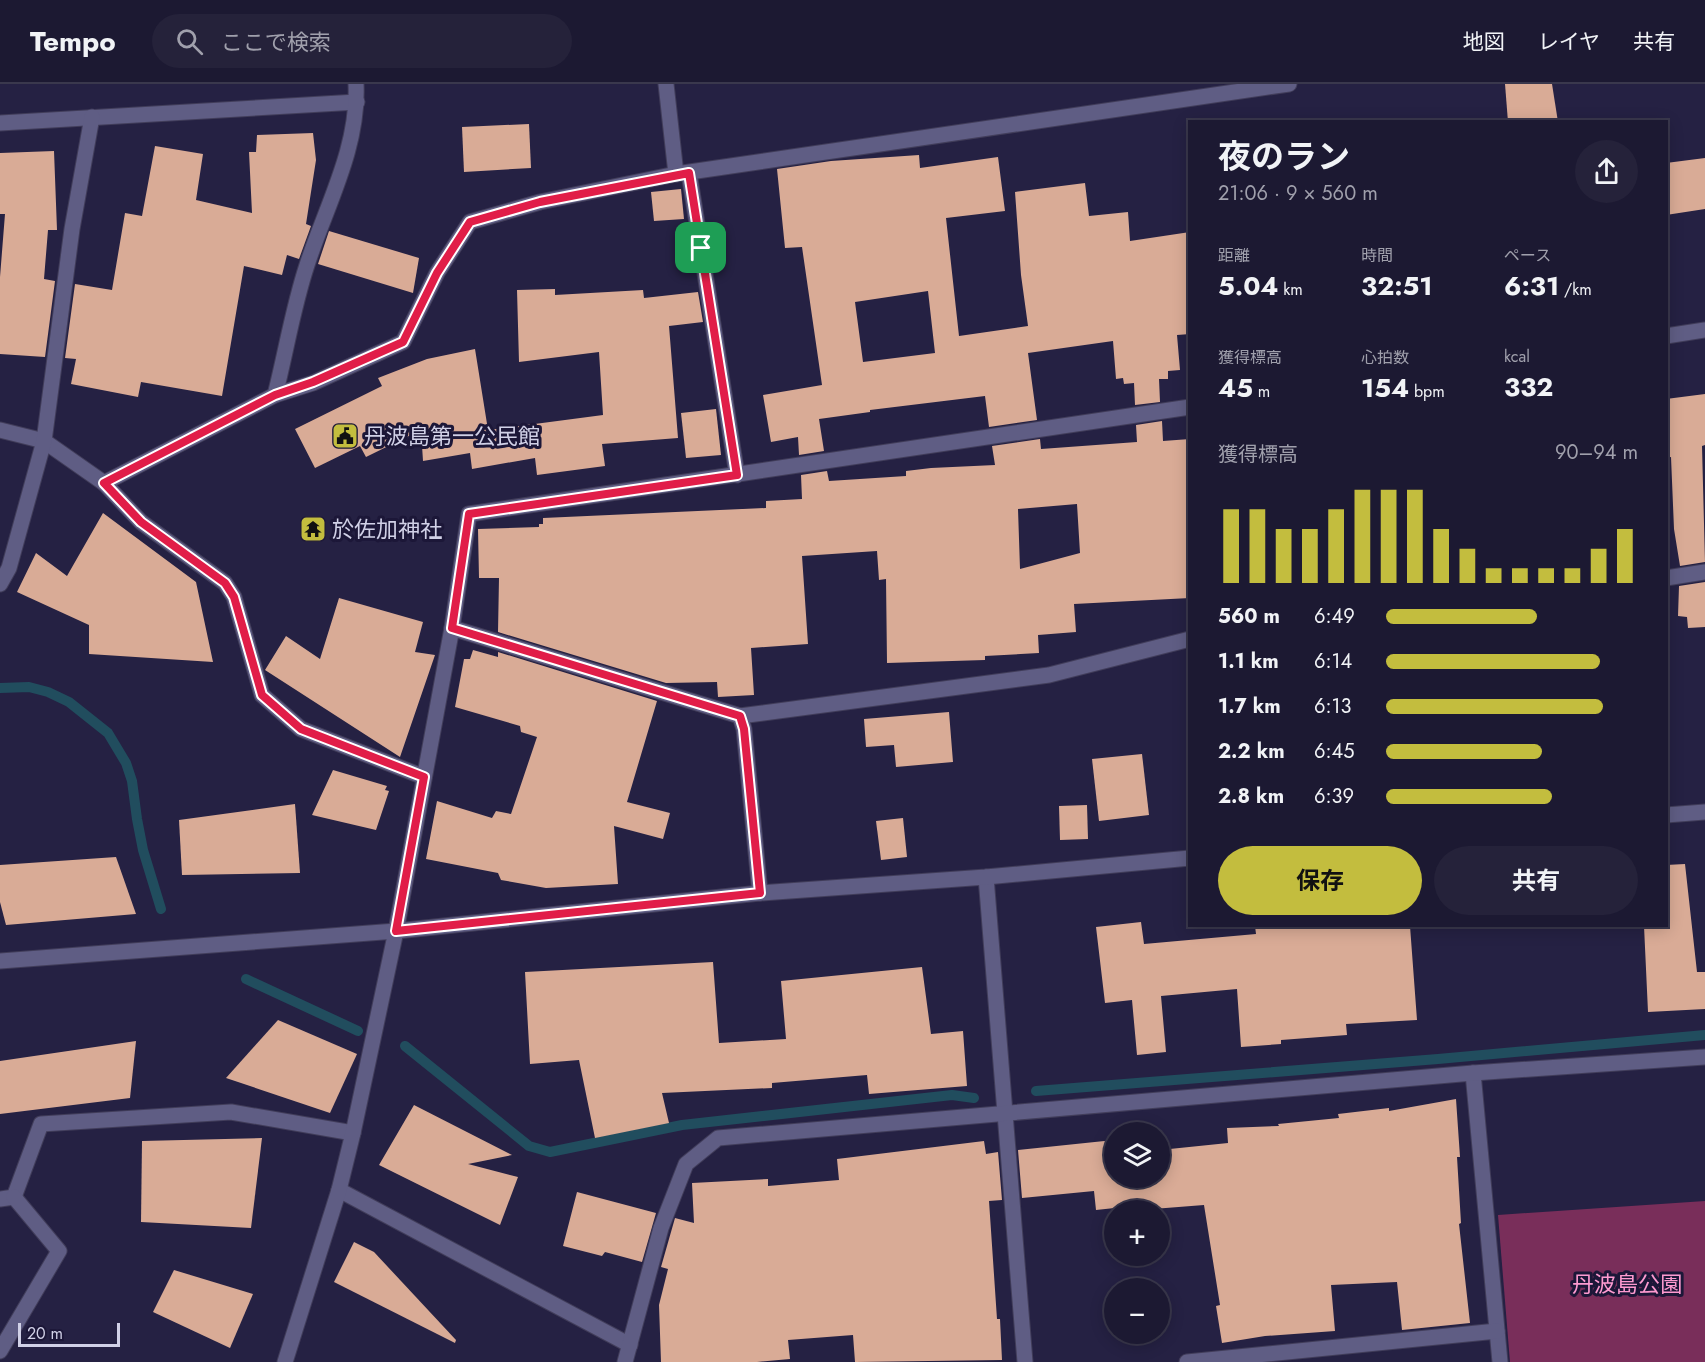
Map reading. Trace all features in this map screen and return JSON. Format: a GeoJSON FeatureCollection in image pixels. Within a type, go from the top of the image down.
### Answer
{"type":"FeatureCollection","features":[{"type":"Feature","properties":{"kind":"street"},"geometry":{"type":"LineString","coordinates":[[275,395],[306,266],[345,164],[357,102],[356,84]]}},
{"type":"Feature","properties":{"kind":"street"},"geometry":{"type":"LineString","coordinates":[[666,84],[737,475]]}},
{"type":"Feature","properties":{"kind":"street"},"geometry":{"type":"LineString","coordinates":[[104,483],[275,395],[313,382],[403,342],[437,273],[470,222],[540,202],[682,174],[1289,84]]}},
{"type":"Feature","properties":{"kind":"street"},"geometry":{"type":"LineString","coordinates":[[0,123],[357,102]]}},
{"type":"Feature","properties":{"kind":"street"},"geometry":{"type":"LineString","coordinates":[[0,584],[9,568],[44,441],[72,229],[92,117]]}},
{"type":"Feature","properties":{"kind":"street"},"geometry":{"type":"LineString","coordinates":[[1668,336],[1705,330]]}},
{"type":"Feature","properties":{"kind":"street"},"geometry":{"type":"LineString","coordinates":[[285,1362],[339,1190],[353,1133],[396,931],[452,628],[469,514],[1188,407]]}},
{"type":"Feature","properties":{"kind":"street"},"geometry":{"type":"LineString","coordinates":[[0,430],[44,441],[104,483],[141,522],[225,583],[234,597],[262,695],[301,729],[424,777]]}},
{"type":"Feature","properties":{"kind":"street"},"geometry":{"type":"LineString","coordinates":[[1668,578],[1705,572]]}},
{"type":"Feature","properties":{"kind":"street"},"geometry":{"type":"LineString","coordinates":[[452,628],[740,716],[1049,675],[1188,640]]}},
{"type":"Feature","properties":{"kind":"street"},"geometry":{"type":"LineString","coordinates":[[740,716],[744,729],[760,893]]}},
{"type":"Feature","properties":{"kind":"street"},"geometry":{"type":"LineString","coordinates":[[1668,815],[1705,812]]}},
{"type":"Feature","properties":{"kind":"street"},"geometry":{"type":"LineString","coordinates":[[0,961],[396,931],[760,893],[986,877],[1188,858]]}},
{"type":"Feature","properties":{"kind":"street"},"geometry":{"type":"LineString","coordinates":[[986,877],[1025,1362]]}},
{"type":"Feature","properties":{"kind":"street"},"geometry":{"type":"LineString","coordinates":[[625,1362],[661,1228],[686,1164],[718,1138],[1473,1073],[1705,1057]]}},
{"type":"Feature","properties":{"kind":"street"},"geometry":{"type":"LineString","coordinates":[[1473,1073],[1500,1362]]}},
{"type":"Feature","properties":{"kind":"street"},"geometry":{"type":"LineString","coordinates":[[0,1351],[59,1251],[7,1198],[41,1124],[231,1112],[353,1133]]}},
{"type":"Feature","properties":{"kind":"street"},"geometry":{"type":"LineString","coordinates":[[339,1190],[630,1345]]}},
{"type":"Feature","properties":{"kind":"street"},"geometry":{"type":"LineString","coordinates":[[1187,1362],[1497,1331]]}},
{"type":"Feature","properties":{"kind":"green space","name":"丹波島公園"},"geometry":{"type":"Polygon","coordinates":[[[1705,1201],[1705,1362],[1510,1362],[1498,1215],[1705,1201]]]}},
{"type":"Feature","properties":{"kind":"building"},"geometry":{"type":"Polygon","coordinates":[[[1505,84],[1552,84],[1558,120],[1508,120],[1505,84]]]}},
{"type":"Feature","properties":{"kind":"building"},"geometry":{"type":"Polygon","coordinates":[[[529,124],[531,168],[464,172],[462,127],[529,124]]]}},
{"type":"Feature","properties":{"kind":"building"},"geometry":{"type":"Polygon","coordinates":[[[313,133],[316,160],[306,224],[311,226],[299,259],[287,255],[282,275],[244,266],[222,396],[141,382],[138,397],[71,384],[76,359],[65,358],[75,284],[112,290],[125,213],[142,216],[155,146],[203,154],[196,200],[252,213],[249,152],[256,152],[257,135],[313,133]]]}},
{"type":"Feature","properties":{"kind":"building"},"geometry":{"type":"Polygon","coordinates":[[[54,151],[57,230],[48,230],[44,279],[55,281],[45,357],[0,354],[0,277],[5,214],[0,214],[0,153],[54,151]]]}},
{"type":"Feature","properties":{"kind":"building"},"geometry":{"type":"Polygon","coordinates":[[[919,155],[920,168],[998,157],[1005,211],[946,218],[959,336],[1028,326],[1021,275],[1015,192],[1085,183],[1089,216],[1128,212],[1130,241],[1188,232],[1188,334],[1177,335],[1180,370],[1168,371],[1168,379],[1159,379],[1160,402],[1135,405],[1134,383],[1124,384],[1123,378],[1116,379],[1113,341],[1028,353],[1037,420],[989,427],[985,396],[870,410],[870,412],[819,419],[824,451],[799,455],[798,437],[771,442],[763,395],[822,385],[802,247],[785,248],[777,169],[831,161],[919,155]],[[928,291],[855,302],[863,362],[935,353],[928,291]]]}},
{"type":"Feature","properties":{"kind":"building"},"geometry":{"type":"Polygon","coordinates":[[[1705,158],[1705,209],[1668,215],[1668,163],[1705,158]]]}},
{"type":"Feature","properties":{"kind":"building"},"geometry":{"type":"Polygon","coordinates":[[[681,189],[684,219],[654,221],[651,192],[681,189]]]}},
{"type":"Feature","properties":{"kind":"building"},"geometry":{"type":"Polygon","coordinates":[[[329,231],[419,258],[413,293],[318,264],[329,231]]]}},
{"type":"Feature","properties":{"kind":"building"},"geometry":{"type":"Polygon","coordinates":[[[555,289],[555,295],[643,290],[644,298],[698,292],[703,322],[669,326],[678,438],[602,444],[605,466],[537,475],[535,458],[472,469],[470,453],[423,461],[421,430],[366,457],[360,446],[315,468],[295,429],[382,386],[378,378],[427,359],[475,349],[488,430],[603,415],[599,352],[519,362],[517,290],[555,289]]]}},
{"type":"Feature","properties":{"kind":"building"},"geometry":{"type":"Polygon","coordinates":[[[1705,394],[1705,445],[1702,446],[1705,562],[1680,566],[1674,529],[1671,457],[1668,458],[1668,399],[1705,394]]]}},
{"type":"Feature","properties":{"kind":"building"},"geometry":{"type":"Polygon","coordinates":[[[716,409],[721,455],[686,458],[681,413],[716,409]]]}},
{"type":"Feature","properties":{"kind":"building"},"geometry":{"type":"Polygon","coordinates":[[[1162,421],[1163,441],[1188,439],[1188,598],[1074,604],[1076,632],[1038,635],[1039,653],[985,656],[985,660],[887,663],[886,579],[879,580],[877,551],[802,556],[808,644],[751,648],[754,695],[718,697],[717,682],[666,683],[498,632],[499,578],[479,578],[478,529],[539,527],[539,524],[543,524],[543,518],[766,508],[766,501],[802,499],[801,475],[827,471],[829,481],[906,476],[906,471],[931,468],[995,465],[992,446],[1040,439],[1041,449],[1137,442],[1136,425],[1162,421]],[[1077,504],[1018,509],[1020,569],[1080,553],[1077,504]]]}},
{"type":"Feature","properties":{"kind":"building"},"geometry":{"type":"Polygon","coordinates":[[[103,513],[196,582],[213,662],[89,654],[89,625],[17,592],[36,553],[67,576],[103,513]]]}},
{"type":"Feature","properties":{"kind":"building"},"geometry":{"type":"Polygon","coordinates":[[[1705,582],[1705,627],[1688,628],[1687,617],[1678,616],[1679,586],[1705,582]]]}},
{"type":"Feature","properties":{"kind":"building"},"geometry":{"type":"Polygon","coordinates":[[[339,598],[423,622],[415,652],[435,655],[400,757],[265,670],[286,636],[320,659],[339,598]]]}},
{"type":"Feature","properties":{"kind":"building"},"geometry":{"type":"Polygon","coordinates":[[[473,650],[498,657],[498,652],[657,701],[627,802],[670,813],[663,839],[614,826],[618,884],[546,888],[501,880],[498,873],[426,859],[437,801],[492,818],[496,811],[511,814],[537,737],[521,732],[520,726],[455,707],[464,659],[470,659],[473,650]]]}},
{"type":"Feature","properties":{"kind":"building"},"geometry":{"type":"Polygon","coordinates":[[[949,712],[953,762],[896,767],[894,745],[866,747],[864,719],[949,712]]]}},
{"type":"Feature","properties":{"kind":"building"},"geometry":{"type":"Polygon","coordinates":[[[1142,754],[1149,815],[1099,821],[1092,759],[1142,754]]]}},
{"type":"Feature","properties":{"kind":"building"},"geometry":{"type":"Polygon","coordinates":[[[333,770],[387,786],[385,790],[389,791],[376,830],[312,815],[333,770]]]}},
{"type":"Feature","properties":{"kind":"building"},"geometry":{"type":"Polygon","coordinates":[[[295,804],[300,873],[182,875],[179,820],[295,804]]]}},
{"type":"Feature","properties":{"kind":"building"},"geometry":{"type":"Polygon","coordinates":[[[1087,805],[1088,839],[1060,840],[1059,806],[1087,805]]]}},
{"type":"Feature","properties":{"kind":"building"},"geometry":{"type":"Polygon","coordinates":[[[903,818],[907,857],[881,860],[876,821],[903,818]]]}},
{"type":"Feature","properties":{"kind":"building"},"geometry":{"type":"Polygon","coordinates":[[[116,857],[136,914],[6,925],[0,902],[0,865],[116,857]]]}},
{"type":"Feature","properties":{"kind":"building"},"geometry":{"type":"Polygon","coordinates":[[[1685,864],[1697,972],[1705,972],[1705,1009],[1648,1012],[1644,927],[1668,927],[1668,865],[1685,864]]]}},
{"type":"Feature","properties":{"kind":"building"},"geometry":{"type":"Polygon","coordinates":[[[1141,922],[1144,944],[1256,934],[1255,927],[1410,927],[1417,1020],[1346,1024],[1347,1035],[1281,1040],[1281,1044],[1241,1047],[1237,989],[1161,996],[1166,1052],[1137,1055],[1132,1000],[1105,1003],[1096,927],[1141,922]]]}},
{"type":"Feature","properties":{"kind":"building"},"geometry":{"type":"Polygon","coordinates":[[[713,962],[719,1043],[786,1039],[781,981],[922,967],[931,1034],[963,1031],[967,1086],[869,1094],[867,1075],[772,1083],[772,1088],[662,1093],[669,1123],[595,1138],[579,1060],[530,1064],[525,972],[713,962]]]}},
{"type":"Feature","properties":{"kind":"building"},"geometry":{"type":"Polygon","coordinates":[[[278,1020],[357,1054],[330,1113],[226,1078],[278,1020]]]}},
{"type":"Feature","properties":{"kind":"building"},"geometry":{"type":"Polygon","coordinates":[[[136,1041],[130,1098],[0,1114],[0,1061],[136,1041]]]}},
{"type":"Feature","properties":{"kind":"building"},"geometry":{"type":"Polygon","coordinates":[[[1456,1099],[1460,1157],[1457,1157],[1461,1223],[1459,1224],[1470,1323],[1402,1330],[1397,1282],[1331,1285],[1335,1331],[1265,1336],[1222,1343],[1216,1306],[1220,1305],[1204,1205],[1170,1208],[1170,1200],[1104,1200],[1104,1209],[1096,1210],[1094,1191],[1022,1198],[1018,1150],[1104,1141],[1104,1188],[1170,1188],[1170,1149],[1228,1143],[1227,1128],[1279,1126],[1278,1124],[1339,1118],[1338,1114],[1389,1108],[1389,1111],[1456,1099]]]}},
{"type":"Feature","properties":{"kind":"building"},"geometry":{"type":"Polygon","coordinates":[[[414,1105],[512,1155],[468,1164],[518,1177],[500,1225],[379,1165],[414,1105]]]}},
{"type":"Feature","properties":{"kind":"building"},"geometry":{"type":"Polygon","coordinates":[[[262,1138],[251,1228],[141,1222],[142,1141],[262,1138]]]}},
{"type":"Feature","properties":{"kind":"building"},"geometry":{"type":"Polygon","coordinates":[[[984,1141],[986,1154],[998,1152],[1002,1200],[989,1201],[1002,1360],[855,1362],[853,1335],[788,1340],[790,1359],[757,1362],[661,1362],[659,1305],[668,1269],[661,1267],[675,1218],[694,1223],[692,1183],[768,1179],[768,1186],[839,1180],[837,1159],[984,1141]]]}},
{"type":"Feature","properties":{"kind":"building"},"geometry":{"type":"Polygon","coordinates":[[[577,1192],[656,1213],[642,1262],[605,1252],[602,1256],[563,1246],[577,1192]]]}},
{"type":"Feature","properties":{"kind":"building"},"geometry":{"type":"Polygon","coordinates":[[[354,1242],[374,1252],[456,1340],[455,1343],[334,1282],[354,1242]]]}},
{"type":"Feature","properties":{"kind":"building"},"geometry":{"type":"Polygon","coordinates":[[[174,1270],[253,1294],[230,1348],[153,1312],[174,1270]]]}},
{"type":"Feature","properties":{"kind":"waterway"},"geometry":{"type":"LineString","coordinates":[[0,688],[29,687],[48,692],[69,702],[108,733],[126,763],[132,781],[143,850],[161,909]]}},
{"type":"Feature","properties":{"kind":"waterway"},"geometry":{"type":"LineString","coordinates":[[246,979],[358,1031]]}},
{"type":"Feature","properties":{"kind":"waterway"},"geometry":{"type":"LineString","coordinates":[[1036,1091],[1705,1035]]}},
{"type":"Feature","properties":{"kind":"waterway"},"geometry":{"type":"LineString","coordinates":[[405,1046],[529,1146],[550,1152],[682,1125],[952,1095],[974,1098]]}},
{"type":"Feature","properties":{"kind":"place","name":"丹波島第一公民館"},"geometry":{"type":"Point","coordinates":[345,436]}},
{"type":"Feature","properties":{"kind":"place","name":"於佐加神社"},"geometry":{"type":"Point","coordinates":[313,529]}},
{"type":"Feature","properties":{"kind":"route"},"geometry":{"type":"LineString","coordinates":[[689,173],[701,248],[737,475],[469,514],[452,628],[740,716],[744,729],[760,893],[396,931],[424,777],[301,729],[262,695],[234,597],[225,583],[141,522],[104,483],[275,395],[313,382],[403,342],[437,273],[470,222],[540,202],[689,173]]}}]}
